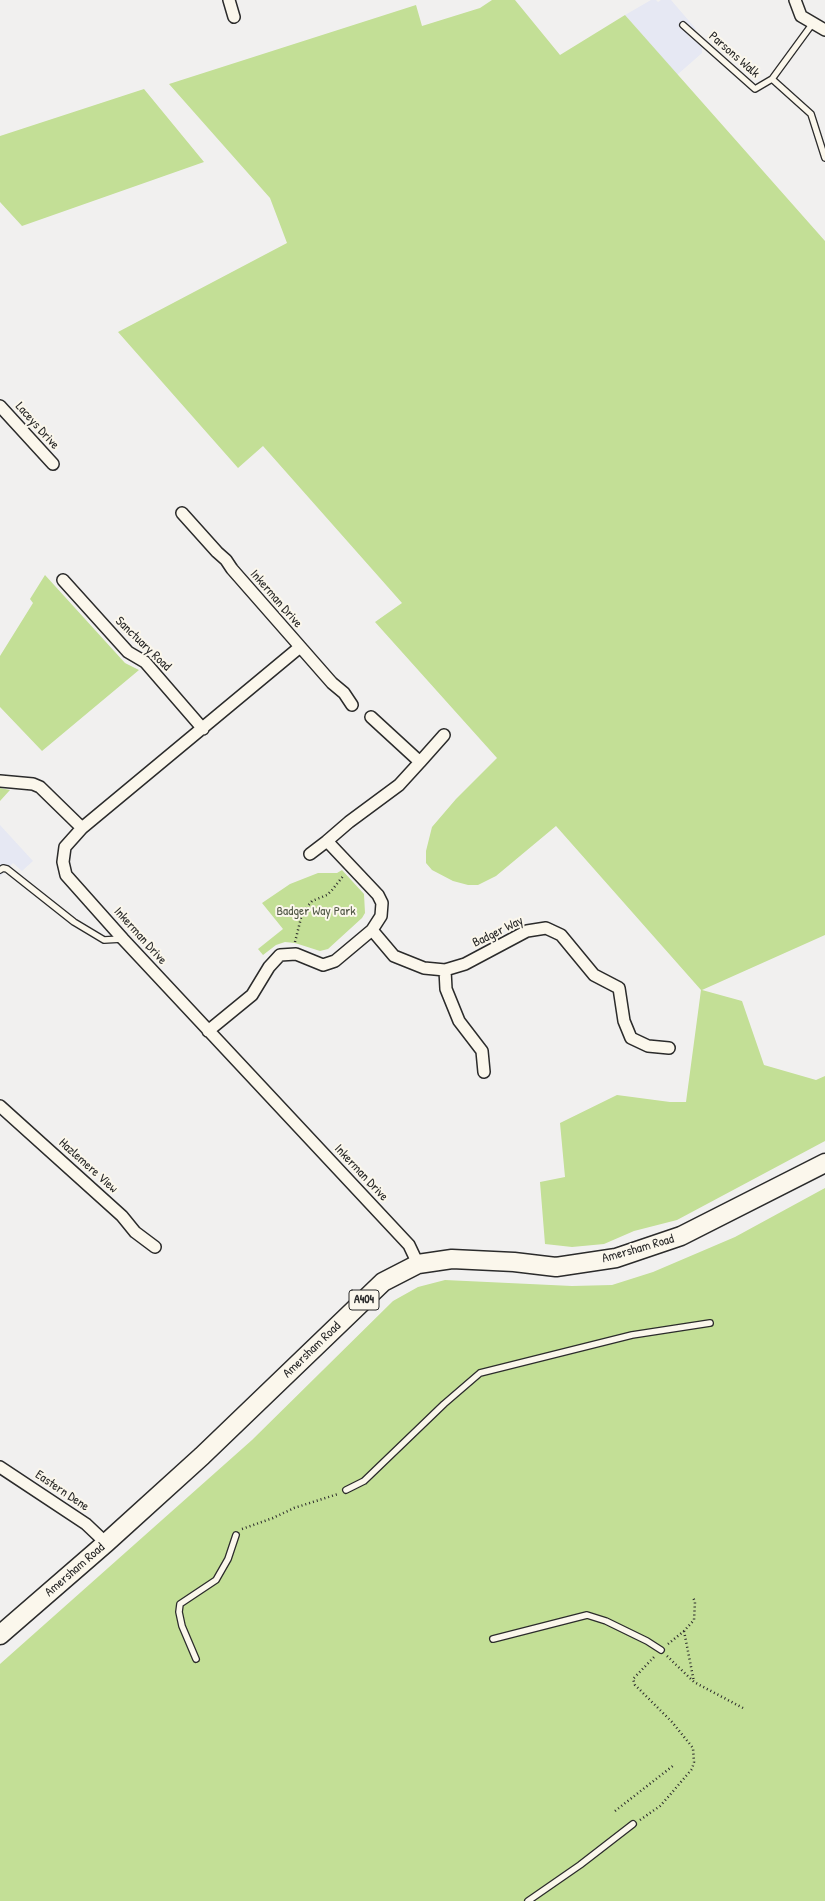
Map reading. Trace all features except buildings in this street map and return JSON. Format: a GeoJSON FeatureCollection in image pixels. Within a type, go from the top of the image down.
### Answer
{"type":"FeatureCollection","features":[{"type":"Feature","properties":{"kind":"main road","name":"Amersham Road"},"geometry":{"type":"LineString","coordinates":[[0,1635],[106,1543],[202,1456],[384,1282],[418,1264],[452,1259],[514,1262],[556,1267],[616,1258],[681,1236],[825,1163]]}},
{"type":"Feature","properties":{"kind":"street"},"geometry":{"type":"LineString","coordinates":[[229,0],[234,17]]}},
{"type":"Feature","properties":{"kind":"street"},"geometry":{"type":"LineString","coordinates":[[795,0],[801,16],[825,30]]}},
{"type":"Feature","properties":{"kind":"street","name":"Laceys Drive"},"geometry":{"type":"LineString","coordinates":[[0,406],[53,464]]}},
{"type":"Feature","properties":{"kind":"street","name":"Inkerman Drive"},"geometry":{"type":"LineString","coordinates":[[182,513],[226,560],[232,569],[300,648],[332,683],[344,693],[352,705]]}},
{"type":"Feature","properties":{"kind":"street","name":"Sanctuary Road"},"geometry":{"type":"LineString","coordinates":[[63,580],[128,652],[145,662],[203,729]]}},
{"type":"Feature","properties":{"kind":"street","name":"Inkerman Drive"},"geometry":{"type":"LineString","coordinates":[[300,648],[82,828],[65,848],[63,862],[66,875],[208,1030],[409,1245],[418,1264]]}},
{"type":"Feature","properties":{"kind":"street"},"geometry":{"type":"LineString","coordinates":[[371,717],[420,762]]}},
{"type":"Feature","properties":{"kind":"street"},"geometry":{"type":"LineString","coordinates":[[310,854],[348,822],[398,785],[444,734]]}},
{"type":"Feature","properties":{"kind":"street"},"geometry":{"type":"LineString","coordinates":[[0,781],[33,784],[40,787],[82,828]]}},
{"type":"Feature","properties":{"kind":"street"},"geometry":{"type":"LineString","coordinates":[[208,1030],[252,995],[269,967],[280,955],[296,954],[323,965],[335,961],[372,930],[381,916],[382,903],[378,896],[327,841]]}},
{"type":"Feature","properties":{"kind":"street","name":"Badger Way"},"geometry":{"type":"LineString","coordinates":[[372,930],[394,956],[424,968],[445,970],[465,964],[527,931],[546,928],[561,935],[594,975],[619,988],[624,1021],[631,1038],[648,1046],[669,1048]]}},
{"type":"Feature","properties":{"kind":"street"},"geometry":{"type":"LineString","coordinates":[[445,970],[446,989],[459,1021],[482,1051],[484,1072]]}},
{"type":"Feature","properties":{"kind":"street","name":"Hazlemere View"},"geometry":{"type":"LineString","coordinates":[[0,1106],[122,1216],[135,1232],[155,1247]]}},
{"type":"Feature","properties":{"kind":"street","name":"Eastern Dene"},"geometry":{"type":"LineString","coordinates":[[0,1467],[86,1524],[106,1543]]}},
{"type":"Feature","properties":{"kind":"lane","name":"Parsons Walk"},"geometry":{"type":"LineString","coordinates":[[683,25],[756,89],[772,79],[813,23]]}},
{"type":"Feature","properties":{"kind":"lane","name":"Parsons Walk"},"geometry":{"type":"LineString","coordinates":[[772,79],[811,114],[825,158]]}},
{"type":"Feature","properties":{"kind":"lane"},"geometry":{"type":"LineString","coordinates":[[0,870],[3,868],[7,869],[74,922],[104,940],[123,938]]}},
{"type":"Feature","properties":{"kind":"lane"},"geometry":{"type":"LineString","coordinates":[[346,1490],[364,1481],[444,1404],[480,1373],[632,1335],[710,1323]]}},
{"type":"Feature","properties":{"kind":"lane"},"geometry":{"type":"LineString","coordinates":[[196,1659],[182,1626],[179,1612],[180,1604],[216,1580],[228,1559],[236,1535]]}},
{"type":"Feature","properties":{"kind":"lane"},"geometry":{"type":"LineString","coordinates":[[493,1639],[587,1615],[595,1616],[612,1624],[647,1641],[661,1650]]}},
{"type":"Feature","properties":{"kind":"lane"},"geometry":{"type":"LineString","coordinates":[[528,1901],[580,1865],[633,1824]]}},
{"type":"Feature","properties":{"kind":"path"},"geometry":{"type":"LineString","coordinates":[[296,954],[295,941],[300,918],[312,901],[332,890],[350,866]]}},
{"type":"Feature","properties":{"kind":"path"},"geometry":{"type":"LineString","coordinates":[[236,1535],[245,1526],[265,1521],[294,1508],[346,1490]]}},
{"type":"Feature","properties":{"kind":"path"},"geometry":{"type":"LineString","coordinates":[[633,1824],[660,1806],[692,1769],[694,1762],[693,1748],[672,1722],[635,1685],[633,1679],[661,1650],[684,1631],[694,1620],[695,1602],[693,1597]]}},
{"type":"Feature","properties":{"kind":"path"},"geometry":{"type":"LineString","coordinates":[[684,1631],[694,1682]]}},
{"type":"Feature","properties":{"kind":"path"},"geometry":{"type":"LineString","coordinates":[[661,1650],[694,1682],[743,1708]]}},
{"type":"Feature","properties":{"kind":"path"},"geometry":{"type":"LineString","coordinates":[[615,1811],[674,1765]]}},
{"type":"Feature","properties":{"kind":"shaded area"},"geometry":{"type":"Polygon","coordinates":[[[651,0],[656,0],[658,2],[661,0],[671,0],[696,29],[688,36],[702,46],[702,53],[677,75],[625,15],[651,0]]]}},
{"type":"Feature","properties":{"kind":"shaded area"},"geometry":{"type":"Polygon","coordinates":[[[0,825],[33,861],[22,871],[13,863],[0,877],[0,825]]]}},
{"type":"Feature","properties":{"kind":"green space"},"geometry":{"type":"Polygon","coordinates":[[[492,0],[515,0],[560,55],[625,15],[825,241],[825,935],[702,990],[742,1001],[764,1065],[816,1080],[825,1076],[825,1141],[677,1220],[634,1231],[604,1244],[572,1247],[545,1244],[540,1182],[565,1177],[560,1123],[617,1095],[670,1102],[686,1102],[701,990],[556,826],[496,876],[478,885],[468,885],[453,881],[432,870],[426,863],[426,851],[432,827],[456,799],[497,758],[375,622],[402,603],[263,446],[238,468],[118,332],[287,243],[270,198],[169,84],[416,5],[422,26],[480,8],[492,0]]]}},
{"type":"Feature","properties":{"kind":"green space"},"geometry":{"type":"Polygon","coordinates":[[[144,89],[204,162],[22,226],[0,202],[0,136],[144,89]]]}},
{"type":"Feature","properties":{"kind":"green space"},"geometry":{"type":"Polygon","coordinates":[[[45,575],[125,663],[139,670],[42,751],[0,707],[0,656],[33,603],[30,599],[45,575]]]}},
{"type":"Feature","properties":{"kind":"green space"},"geometry":{"type":"Polygon","coordinates":[[[0,788],[10,790],[0,801],[0,788]]]}},
{"type":"Feature","properties":{"kind":"green space","name":"Badger Way Park"},"geometry":{"type":"Polygon","coordinates":[[[342,870],[364,894],[365,913],[362,918],[328,949],[320,951],[295,943],[285,942],[276,945],[263,955],[258,949],[283,929],[262,903],[290,884],[318,873],[337,873],[342,870]]]}},
{"type":"Feature","properties":{"kind":"green space"},"geometry":{"type":"Polygon","coordinates":[[[825,1188],[825,1901],[0,1901],[0,1664],[252,1440],[393,1301],[418,1287],[445,1280],[572,1286],[612,1285],[653,1272],[735,1237],[825,1188]]]}}]}
